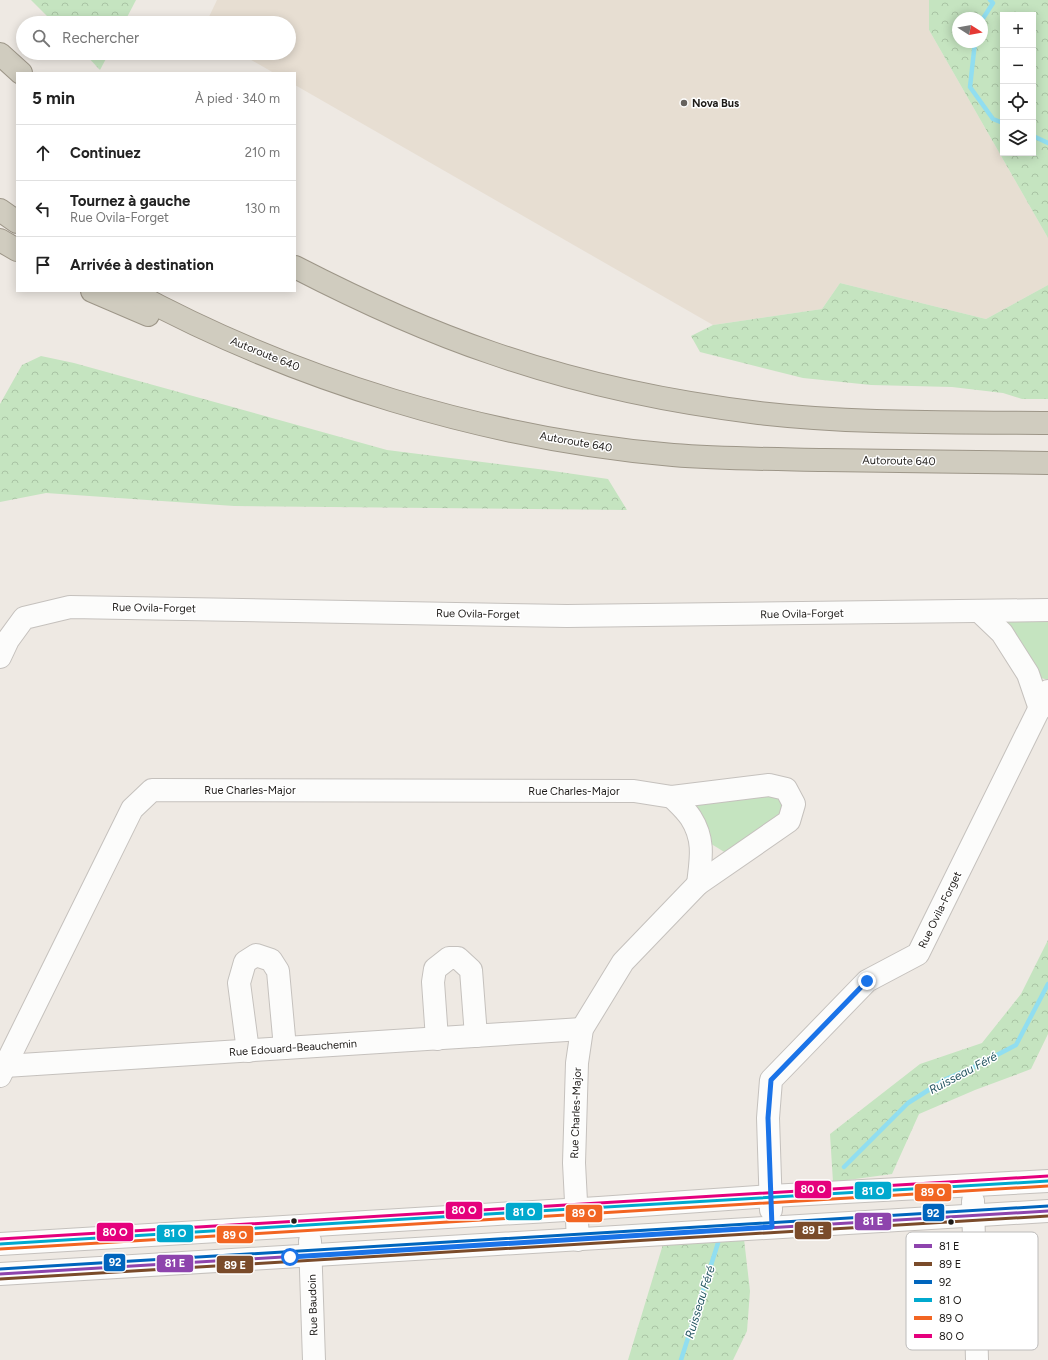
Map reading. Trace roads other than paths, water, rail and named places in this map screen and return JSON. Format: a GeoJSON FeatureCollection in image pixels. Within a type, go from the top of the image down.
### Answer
{"type":"FeatureCollection","features":[{"type":"Feature","properties":{"kind":"highway"},"geometry":{"type":"LineString","coordinates":[[0,54],[20,72]]}},
{"type":"Feature","properties":{"kind":"highway"},"geometry":{"type":"LineString","coordinates":[[296,268],[375,307],[468,345],[527,364],[614,388],[704,405],[786,415],[925,422],[1048,423]]}},
{"type":"Feature","properties":{"kind":"highway"},"geometry":{"type":"LineString","coordinates":[[94,292],[171,323],[255,351]]}},
{"type":"Feature","properties":{"kind":"highway","name":"Autoroute 640"},"geometry":{"type":"LineString","coordinates":[[132,292],[188,321],[255,351],[391,400],[432,412],[500,428],[562,440],[674,455],[723,458],[1048,463]]}},
{"type":"Feature","properties":{"kind":"street","name":"Rue Ovila-Forget"},"geometry":{"type":"LineString","coordinates":[[0,657],[8,640],[24,618],[70,607],[567,616],[1048,610]]}},
{"type":"Feature","properties":{"kind":"street","name":"Rue Ovila-Forget"},"geometry":{"type":"LineString","coordinates":[[772,1227],[768,1118],[771,1080],[867,981],[918,954],[1044,700],[1002,633],[980,612]]}},
{"type":"Feature","properties":{"kind":"street","name":"Rue Charles-Major"},"geometry":{"type":"LineString","coordinates":[[2,1071],[132,809],[152,790],[634,791],[672,797],[769,785],[786,788],[794,804],[789,821],[698,884],[623,962],[582,1030],[577,1063],[574,1163],[578,1240]]}},
{"type":"Feature","properties":{"kind":"street"},"geometry":{"type":"LineString","coordinates":[[672,797],[691,817],[700,838],[702,852],[698,884]]}},
{"type":"Feature","properties":{"kind":"street"},"geometry":{"type":"LineString","coordinates":[[248,1051],[239,983],[245,962],[256,955],[271,960],[278,971],[285,1048]]}},
{"type":"Feature","properties":{"kind":"street"},"geometry":{"type":"LineString","coordinates":[[437,1039],[433,982],[435,969],[449,958],[458,958],[471,970],[476,1036]]}},
{"type":"Feature","properties":{"kind":"street","name":"Rue Edouard-Beauchemin"},"geometry":{"type":"LineString","coordinates":[[2,1071],[285,1048],[582,1030]]}},
{"type":"Feature","properties":{"kind":"street"},"geometry":{"type":"LineString","coordinates":[[0,1244],[309,1226],[771,1196],[1048,1182]]}},
{"type":"Feature","properties":{"kind":"street"},"geometry":{"type":"LineString","coordinates":[[972,1186],[973,1232]]}},
{"type":"Feature","properties":{"kind":"street"},"geometry":{"type":"LineString","coordinates":[[0,1274],[1048,1211]]}},
{"type":"Feature","properties":{"kind":"street","name":"Rue Baudoin"},"geometry":{"type":"LineString","coordinates":[[309,1226],[314,1360]]}},
{"type":"Feature","properties":{"kind":"street"},"geometry":{"type":"LineString","coordinates":[[977,1350],[977,1360]]}},
{"type":"Feature","properties":{"kind":"waterway","name":"Ruisseau Féré"},"geometry":{"type":"LineString","coordinates":[[987,12],[993,3],[990,0]]}},
{"type":"Feature","properties":{"kind":"waterway","name":"Ruisseau Féré"},"geometry":{"type":"LineString","coordinates":[[974,48],[970,87],[993,119],[1000,122]]}},
{"type":"Feature","properties":{"kind":"waterway","name":"Ruisseau Féré"},"geometry":{"type":"LineString","coordinates":[[1036,137],[1048,143]]}},
{"type":"Feature","properties":{"kind":"waterway","name":"Ruisseau Féré"},"geometry":{"type":"LineString","coordinates":[[844,1167],[908,1103],[946,1079],[972,1068],[1016,1045],[1048,984]]}},
{"type":"Feature","properties":{"kind":"waterway","name":"Ruisseau Féré"},"geometry":{"type":"LineString","coordinates":[[681,1360],[718,1243]]}},
{"type":"Feature","properties":{"kind":"place","name":"Nova Bus"},"geometry":{"type":"Point","coordinates":[684,103]}}]}
